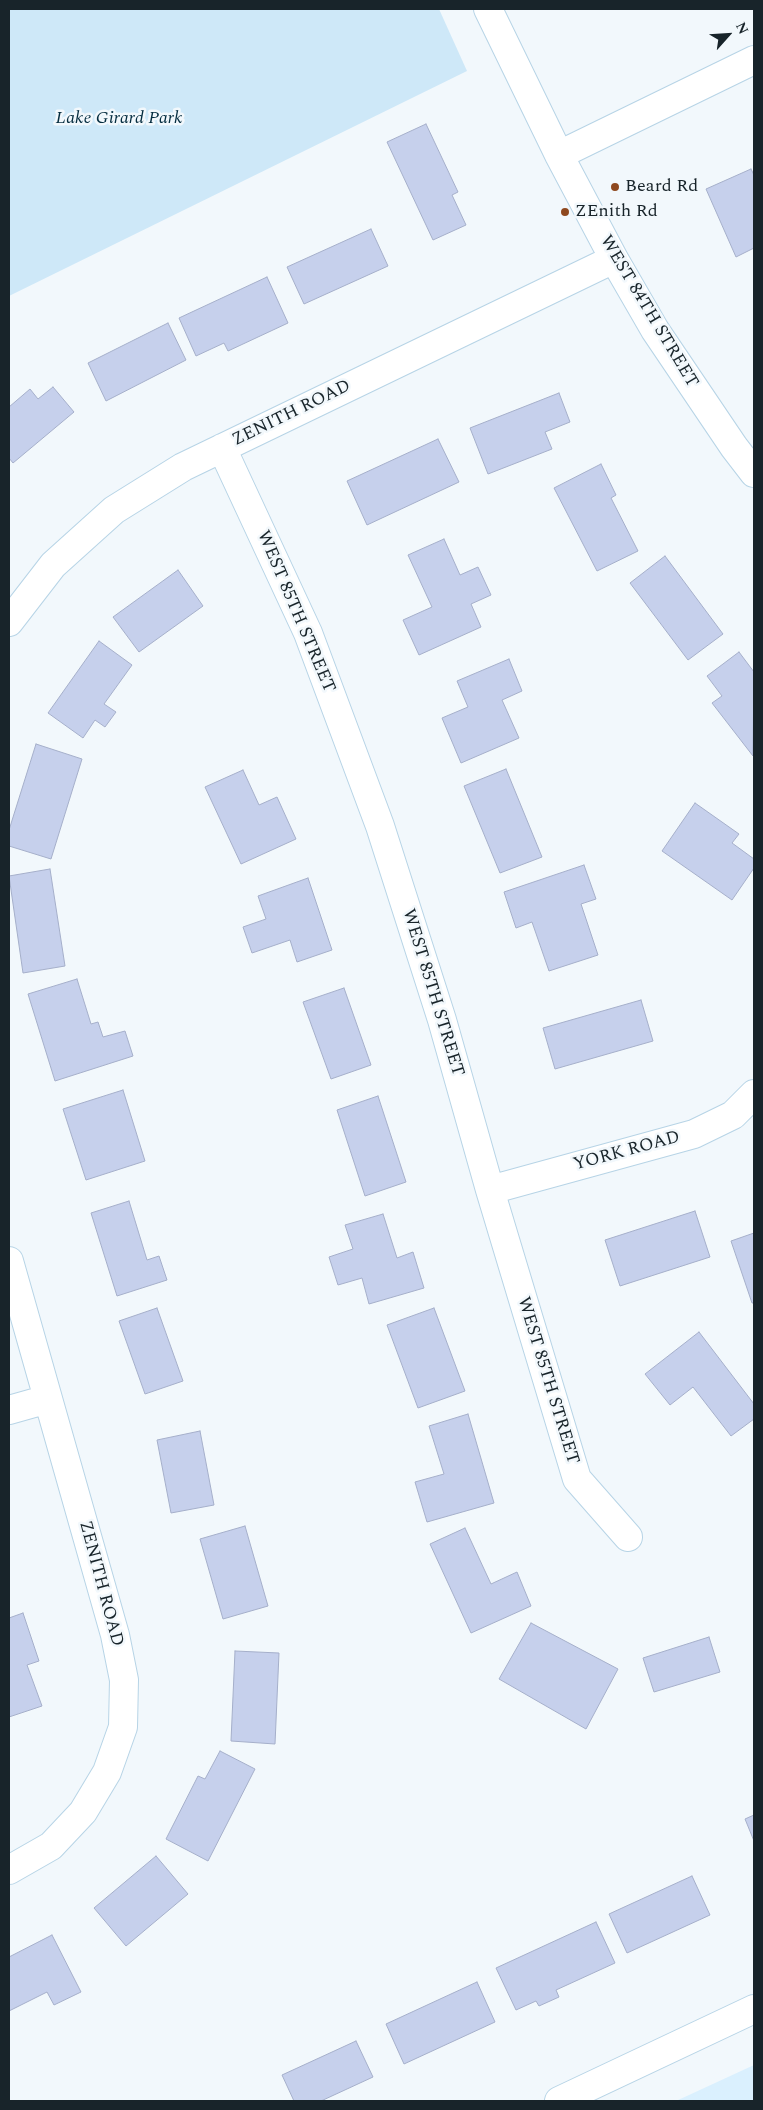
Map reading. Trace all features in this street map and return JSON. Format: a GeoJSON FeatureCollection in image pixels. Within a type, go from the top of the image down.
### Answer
{"type":"FeatureCollection","features":[{"type":"Feature","properties":{"kind":"street","name":"WEST 84TH STREET"},"geometry":{"type":"LineString","coordinates":[[488,9],[559,155],[614,260],[655,330],[734,447],[754,473]]}},
{"type":"Feature","properties":{"kind":"street"},"geometry":{"type":"LineString","coordinates":[[559,155],[754,60]]}},
{"type":"Feature","properties":{"kind":"street","name":"ZENITH ROAD"},"geometry":{"type":"LineString","coordinates":[[9,622],[53,565],[114,510],[183,467],[614,260]]}},
{"type":"Feature","properties":{"kind":"street","name":"WEST 85TH STREET"},"geometry":{"type":"LineString","coordinates":[[222,448],[308,633],[380,826],[442,1020],[490,1190],[577,1479],[628,1537]]}},
{"type":"Feature","properties":{"kind":"street","name":"YORK ROAD"},"geometry":{"type":"LineString","coordinates":[[490,1190],[694,1134],[733,1115],[754,1094]]}},
{"type":"Feature","properties":{"kind":"street","name":"ZENITH ROAD"},"geometry":{"type":"LineString","coordinates":[[9,1260],[115,1635],[124,1680],[123,1727],[107,1772],[83,1812],[51,1846],[9,1870]]}},
{"type":"Feature","properties":{"kind":"street"},"geometry":{"type":"LineString","coordinates":[[9,1410],[48,1399]]}},
{"type":"Feature","properties":{"kind":"street"},"geometry":{"type":"LineString","coordinates":[[559,2101],[754,2009]]}},
{"type":"Feature","properties":{"kind":"shaded area"},"geometry":{"type":"Polygon","coordinates":[[[754,2065],[754,2101],[676,2101],[754,2065]]]}},
{"type":"Feature","properties":{"kind":"green space","name":"Lake Girard Park"},"geometry":{"type":"Polygon","coordinates":[[[9,9],[439,9],[467,71],[9,296],[9,9]]]}},
{"type":"Feature","properties":{"kind":"building"},"geometry":{"type":"Polygon","coordinates":[[[426,124],[458,192],[452,195],[466,225],[433,240],[387,142],[426,124]]]}},
{"type":"Feature","properties":{"kind":"building"},"geometry":{"type":"Polygon","coordinates":[[[751,169],[754,175],[754,248],[736,257],[706,189],[751,169]]]}},
{"type":"Feature","properties":{"kind":"building"},"geometry":{"type":"Polygon","coordinates":[[[371,229],[388,266],[304,304],[287,267],[371,229]]]}},
{"type":"Feature","properties":{"kind":"building"},"geometry":{"type":"Polygon","coordinates":[[[267,277],[288,323],[228,351],[224,343],[196,356],[179,318],[267,277]]]}},
{"type":"Feature","properties":{"kind":"building"},"geometry":{"type":"Polygon","coordinates":[[[168,323],[186,360],[106,401],[88,363],[168,323]]]}},
{"type":"Feature","properties":{"kind":"building"},"geometry":{"type":"Polygon","coordinates":[[[53,387],[74,412],[13,463],[9,458],[9,407],[30,389],[38,399],[53,387]]]}},
{"type":"Feature","properties":{"kind":"building"},"geometry":{"type":"Polygon","coordinates":[[[559,393],[570,422],[545,432],[552,449],[488,474],[470,428],[559,393]]]}},
{"type":"Feature","properties":{"kind":"building"},"geometry":{"type":"Polygon","coordinates":[[[438,439],[459,482],[367,525],[347,481],[438,439]]]}},
{"type":"Feature","properties":{"kind":"building"},"geometry":{"type":"Polygon","coordinates":[[[601,464],[616,495],[611,498],[638,551],[597,571],[554,488],[601,464]]]}},
{"type":"Feature","properties":{"kind":"building"},"geometry":{"type":"Polygon","coordinates":[[[444,539],[460,575],[478,567],[491,595],[471,604],[481,627],[419,655],[403,620],[432,607],[408,555],[444,539]]]}},
{"type":"Feature","properties":{"kind":"building"},"geometry":{"type":"Polygon","coordinates":[[[665,556],[723,634],[688,660],[630,583],[665,556]]]}},
{"type":"Feature","properties":{"kind":"building"},"geometry":{"type":"Polygon","coordinates":[[[178,570],[203,606],[139,652],[113,617],[178,570]]]}},
{"type":"Feature","properties":{"kind":"building"},"geometry":{"type":"Polygon","coordinates":[[[99,641],[132,665],[104,704],[116,712],[105,727],[95,720],[83,738],[48,713],[99,641]]]}},
{"type":"Feature","properties":{"kind":"building"},"geometry":{"type":"Polygon","coordinates":[[[739,652],[754,672],[753,756],[712,703],[722,696],[707,676],[739,652]]]}},
{"type":"Feature","properties":{"kind":"building"},"geometry":{"type":"Polygon","coordinates":[[[509,659],[522,691],[502,700],[519,738],[461,763],[442,718],[468,707],[457,681],[509,659]]]}},
{"type":"Feature","properties":{"kind":"building"},"geometry":{"type":"Polygon","coordinates":[[[36,744],[82,759],[51,859],[9,846],[9,830],[36,744]]]}},
{"type":"Feature","properties":{"kind":"building"},"geometry":{"type":"Polygon","coordinates":[[[506,769],[542,857],[500,873],[464,786],[506,769]]]}},
{"type":"Feature","properties":{"kind":"building"},"geometry":{"type":"Polygon","coordinates":[[[243,770],[259,805],[277,797],[296,839],[241,864],[205,787],[243,770]]]}},
{"type":"Feature","properties":{"kind":"building"},"geometry":{"type":"Polygon","coordinates":[[[695,803],[739,834],[732,843],[754,859],[754,868],[732,900],[662,851],[695,803]]]}},
{"type":"Feature","properties":{"kind":"building"},"geometry":{"type":"Polygon","coordinates":[[[584,865],[596,899],[581,904],[598,955],[549,971],[532,922],[516,928],[504,892],[584,865]]]}},
{"type":"Feature","properties":{"kind":"building"},"geometry":{"type":"Polygon","coordinates":[[[50,869],[65,966],[23,973],[9,876],[50,869]]]}},
{"type":"Feature","properties":{"kind":"building"},"geometry":{"type":"Polygon","coordinates":[[[308,878],[332,950],[297,962],[290,940],[252,953],[243,927],[266,919],[258,896],[308,878]]]}},
{"type":"Feature","properties":{"kind":"building"},"geometry":{"type":"Polygon","coordinates":[[[77,979],[91,1024],[98,1022],[103,1037],[125,1031],[133,1056],[55,1081],[28,994],[77,979]]]}},
{"type":"Feature","properties":{"kind":"building"},"geometry":{"type":"Polygon","coordinates":[[[344,988],[371,1065],[331,1079],[303,1002],[344,988]]]}},
{"type":"Feature","properties":{"kind":"building"},"geometry":{"type":"Polygon","coordinates":[[[641,1000],[653,1041],[555,1069],[543,1028],[641,1000]]]}},
{"type":"Feature","properties":{"kind":"building"},"geometry":{"type":"Polygon","coordinates":[[[123,1090],[145,1161],[86,1180],[63,1109],[123,1090]]]}},
{"type":"Feature","properties":{"kind":"building"},"geometry":{"type":"Polygon","coordinates":[[[378,1096],[406,1182],[365,1196],[337,1110],[378,1096]]]}},
{"type":"Feature","properties":{"kind":"building"},"geometry":{"type":"Polygon","coordinates":[[[129,1201],[147,1260],[159,1256],[167,1280],[117,1296],[91,1213],[129,1201]]]}},
{"type":"Feature","properties":{"kind":"building"},"geometry":{"type":"Polygon","coordinates":[[[695,1211],[710,1257],[620,1286],[605,1240],[695,1211]]]}},
{"type":"Feature","properties":{"kind":"building"},"geometry":{"type":"Polygon","coordinates":[[[383,1214],[397,1258],[413,1252],[424,1288],[369,1304],[362,1278],[338,1285],[329,1257],[353,1249],[345,1225],[383,1214]]]}},
{"type":"Feature","properties":{"kind":"building"},"geometry":{"type":"Polygon","coordinates":[[[754,1233],[754,1303],[752,1303],[731,1241],[754,1233]]]}},
{"type":"Feature","properties":{"kind":"building"},"geometry":{"type":"Polygon","coordinates":[[[157,1308],[183,1381],[145,1394],[119,1321],[157,1308]]]}},
{"type":"Feature","properties":{"kind":"building"},"geometry":{"type":"Polygon","coordinates":[[[434,1308],[465,1391],[418,1408],[387,1325],[434,1308]]]}},
{"type":"Feature","properties":{"kind":"building"},"geometry":{"type":"Polygon","coordinates":[[[699,1332],[754,1404],[754,1419],[731,1436],[693,1387],[670,1405],[645,1374],[699,1332]]]}},
{"type":"Feature","properties":{"kind":"building"},"geometry":{"type":"Polygon","coordinates":[[[468,1414],[494,1503],[427,1522],[415,1482],[444,1474],[429,1426],[468,1414]]]}},
{"type":"Feature","properties":{"kind":"building"},"geometry":{"type":"Polygon","coordinates":[[[200,1431],[214,1505],[171,1513],[157,1440],[200,1431]]]}},
{"type":"Feature","properties":{"kind":"building"},"geometry":{"type":"Polygon","coordinates":[[[245,1526],[268,1606],[223,1619],[200,1539],[245,1526]]]}},
{"type":"Feature","properties":{"kind":"building"},"geometry":{"type":"Polygon","coordinates":[[[465,1528],[491,1584],[517,1572],[531,1606],[471,1633],[430,1544],[465,1528]]]}},
{"type":"Feature","properties":{"kind":"building"},"geometry":{"type":"Polygon","coordinates":[[[23,1613],[39,1661],[27,1665],[42,1706],[9,1717],[9,1618],[23,1613]]]}},
{"type":"Feature","properties":{"kind":"building"},"geometry":{"type":"Polygon","coordinates":[[[531,1623],[618,1669],[586,1729],[499,1679],[531,1623]]]}},
{"type":"Feature","properties":{"kind":"building"},"geometry":{"type":"Polygon","coordinates":[[[709,1637],[720,1672],[654,1692],[643,1658],[709,1637]]]}},
{"type":"Feature","properties":{"kind":"building"},"geometry":{"type":"Polygon","coordinates":[[[235,1651],[279,1653],[275,1744],[231,1741],[235,1651]]]}},
{"type":"Feature","properties":{"kind":"building"},"geometry":{"type":"Polygon","coordinates":[[[220,1751],[255,1769],[208,1861],[166,1839],[198,1776],[205,1779],[220,1751]]]}},
{"type":"Feature","properties":{"kind":"building"},"geometry":{"type":"Polygon","coordinates":[[[754,1815],[754,1841],[745,1819],[754,1815]]]}},
{"type":"Feature","properties":{"kind":"building"},"geometry":{"type":"Polygon","coordinates":[[[156,1856],[188,1894],[126,1946],[94,1908],[156,1856]]]}},
{"type":"Feature","properties":{"kind":"building"},"geometry":{"type":"Polygon","coordinates":[[[692,1876],[710,1915],[627,1953],[609,1914],[692,1876]]]}},
{"type":"Feature","properties":{"kind":"building"},"geometry":{"type":"Polygon","coordinates":[[[596,1922],[615,1963],[556,1990],[559,1997],[539,2006],[536,2001],[516,2010],[496,1968],[596,1922]]]}},
{"type":"Feature","properties":{"kind":"building"},"geometry":{"type":"Polygon","coordinates":[[[52,1935],[81,1992],[54,2005],[47,1992],[9,2011],[9,1957],[52,1935]]]}},
{"type":"Feature","properties":{"kind":"building"},"geometry":{"type":"Polygon","coordinates":[[[477,1982],[495,2022],[404,2064],[386,2024],[477,1982]]]}},
{"type":"Feature","properties":{"kind":"building"},"geometry":{"type":"Polygon","coordinates":[[[356,2041],[373,2077],[321,2101],[294,2101],[282,2075],[356,2041]]]}},
{"type":"Feature","properties":{"kind":"place","name":"Beard Rd"},"geometry":{"type":"Point","coordinates":[615,187]}},
{"type":"Feature","properties":{"kind":"place","name":"ZEnith Rd"},"geometry":{"type":"Point","coordinates":[565,212]}}]}
